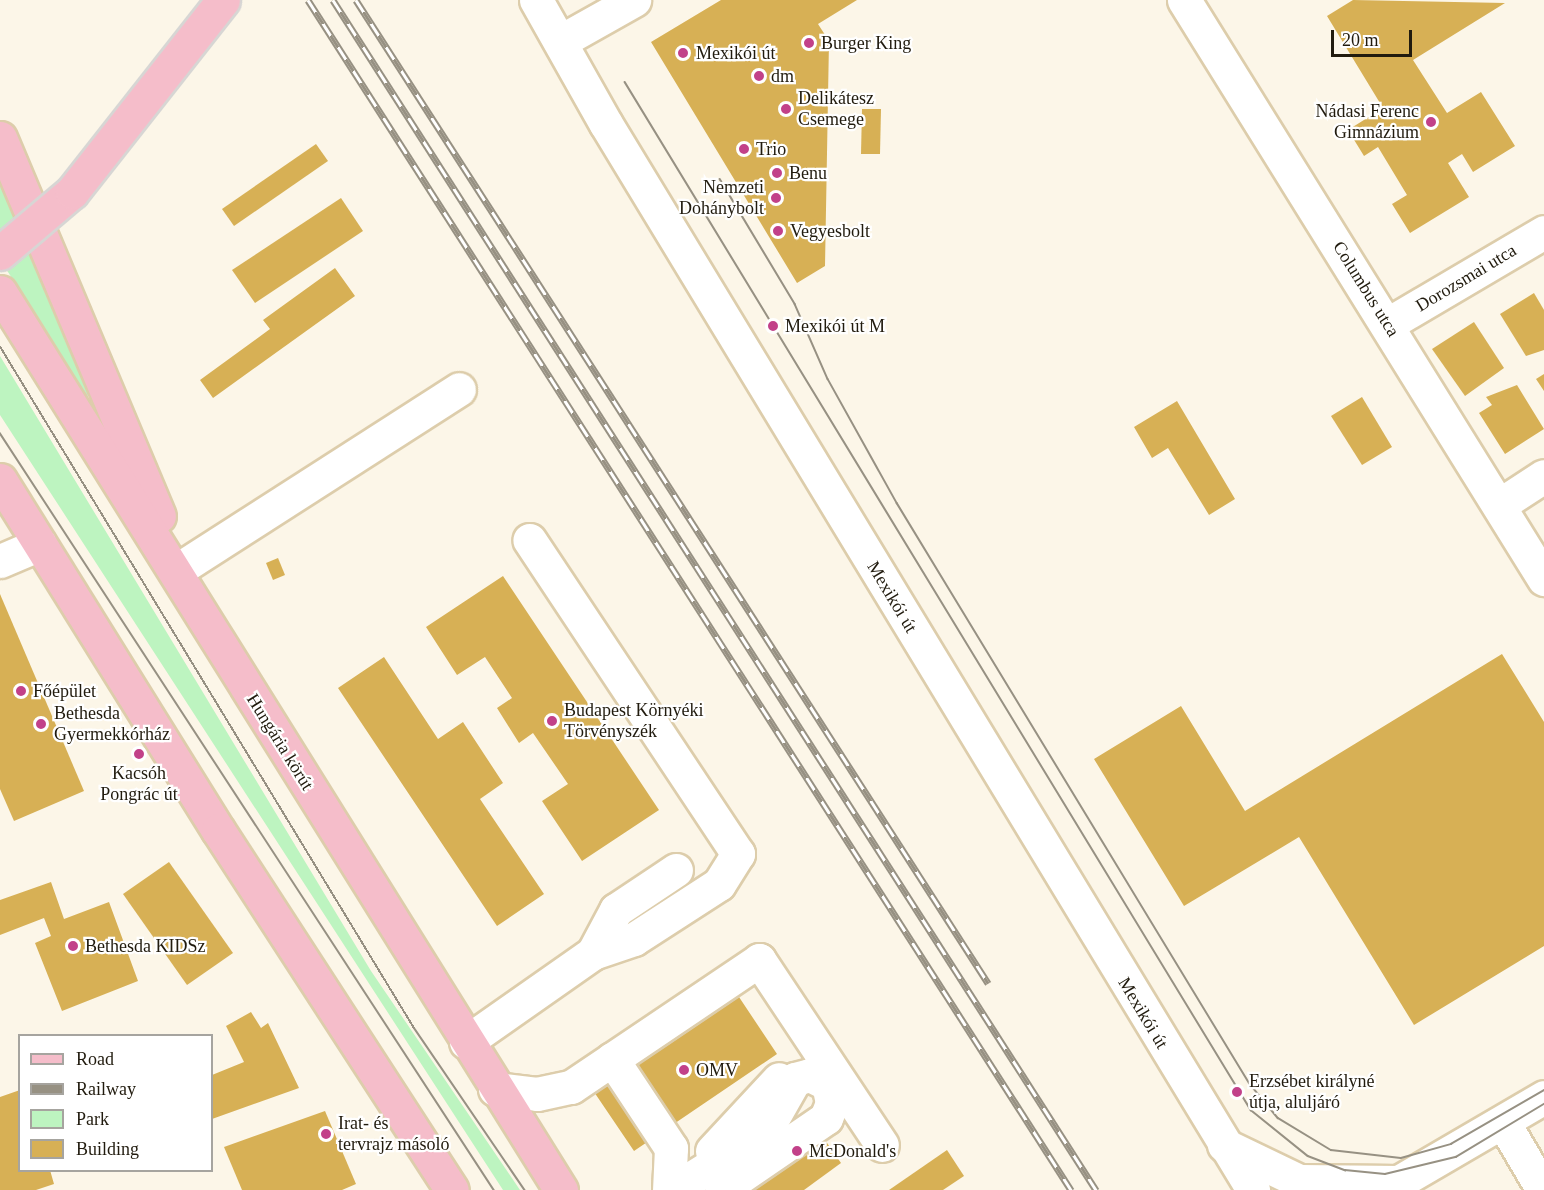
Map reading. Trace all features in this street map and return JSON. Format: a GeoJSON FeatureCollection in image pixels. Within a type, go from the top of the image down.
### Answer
{"type":"FeatureCollection","features":[{"type":"Feature","properties":{"kind":"main road"},"geometry":{"type":"LineString","coordinates":[[0,253],[72,192],[223,0]]}},
{"type":"Feature","properties":{"kind":"main road"},"geometry":{"type":"LineString","coordinates":[[0,138],[209,628]]}},
{"type":"Feature","properties":{"kind":"main road","name":"Hungária körút"},"geometry":{"type":"LineString","coordinates":[[0,292],[495,1089],[561,1190]]}},
{"type":"Feature","properties":{"kind":"main road"},"geometry":{"type":"LineString","coordinates":[[0,480],[452,1190]]}},
{"type":"Feature","properties":{"kind":"main road"},"geometry":{"type":"LineString","coordinates":[[0,495],[34,533]]}},
{"type":"Feature","properties":{"kind":"street","name":"Mexikói út"},"geometry":{"type":"LineString","coordinates":[[536,0],[606,124],[1223,1145],[1253,1190]]}},
{"type":"Feature","properties":{"kind":"street"},"geometry":{"type":"LineString","coordinates":[[561,41],[634,0]]}},
{"type":"Feature","properties":{"kind":"street","name":"Columbus utca"},"geometry":{"type":"LineString","coordinates":[[1184,0],[1501,504],[1544,579]]}},
{"type":"Feature","properties":{"kind":"street","name":"Dorozsmai utca"},"geometry":{"type":"LineString","coordinates":[[1388,324],[1544,232]]}},
{"type":"Feature","properties":{"kind":"street"},"geometry":{"type":"LineString","coordinates":[[182,567],[459,389]]}},
{"type":"Feature","properties":{"kind":"street"},"geometry":{"type":"LineString","coordinates":[[1501,504],[1544,476]]}},
{"type":"Feature","properties":{"kind":"street"},"geometry":{"type":"LineString","coordinates":[[0,561],[34,533]]}},
{"type":"Feature","properties":{"kind":"street"},"geometry":{"type":"LineString","coordinates":[[466,1042],[593,953],[634,939],[719,884],[738,854],[529,540]]}},
{"type":"Feature","properties":{"kind":"street"},"geometry":{"type":"LineString","coordinates":[[593,953],[616,910],[675,870]]}},
{"type":"Feature","properties":{"kind":"street"},"geometry":{"type":"LineString","coordinates":[[495,1089],[537,1094],[571,1087],[759,960],[816,1039],[882,1145]]}},
{"type":"Feature","properties":{"kind":"street"},"geometry":{"type":"LineString","coordinates":[[676,1188],[816,1039]]}},
{"type":"Feature","properties":{"kind":"street"},"geometry":{"type":"LineString","coordinates":[[612,1059],[670,1148],[676,1188]]}},
{"type":"Feature","properties":{"kind":"street"},"geometry":{"type":"LineString","coordinates":[[676,1188],[765,1132],[795,1079],[810,1075],[828,1084],[832,1103],[825,1118],[721,1190]]}},
{"type":"Feature","properties":{"kind":"street"},"geometry":{"type":"LineString","coordinates":[[1223,1145],[1299,1181],[1392,1186],[1544,1097]]}},
{"type":"Feature","properties":{"kind":"street"},"geometry":{"type":"LineString","coordinates":[[1503,1122],[1544,1190]]}},
{"type":"Feature","properties":{"kind":"green space"},"geometry":{"type":"Polygon","coordinates":[[[0,169],[97,391],[85,397],[0,259],[0,169]]]}},
{"type":"Feature","properties":{"kind":"green space"},"geometry":{"type":"Polygon","coordinates":[[[0,356],[371,971],[520,1190],[503,1190],[0,415],[0,356]]]}},
{"type":"Feature","properties":{"kind":"building"},"geometry":{"type":"Polygon","coordinates":[[[721,0],[857,0],[818,24],[829,41],[825,266],[797,283],[651,42],[721,0]]]}},
{"type":"Feature","properties":{"kind":"building","name":"Nádasi Ferenc Gimnázium"},"geometry":{"type":"Polygon","coordinates":[[[1353,0],[1505,3],[1413,60],[1447,113],[1481,92],[1515,146],[1473,172],[1462,154],[1448,163],[1469,197],[1410,233],[1392,204],[1407,195],[1378,147],[1364,156],[1348,130],[1383,108],[1327,16],[1353,0]]]}},
{"type":"Feature","properties":{"kind":"building"},"geometry":{"type":"Polygon","coordinates":[[[862,109],[881,109],[880,154],[861,154],[862,109]]]}},
{"type":"Feature","properties":{"kind":"building"},"geometry":{"type":"Polygon","coordinates":[[[316,144],[328,161],[234,226],[222,209],[316,144]]]}},
{"type":"Feature","properties":{"kind":"building"},"geometry":{"type":"Polygon","coordinates":[[[341,198],[363,231],[255,303],[232,270],[341,198]]]}},
{"type":"Feature","properties":{"kind":"building"},"geometry":{"type":"Polygon","coordinates":[[[335,268],[355,296],[213,398],[200,380],[270,329],[263,320],[335,268]]]}},
{"type":"Feature","properties":{"kind":"building"},"geometry":{"type":"Polygon","coordinates":[[[1534,293],[1544,310],[1544,350],[1526,356],[1500,314],[1534,293]]]}},
{"type":"Feature","properties":{"kind":"building"},"geometry":{"type":"Polygon","coordinates":[[[1474,322],[1504,368],[1465,396],[1432,349],[1474,322]]]}},
{"type":"Feature","properties":{"kind":"building"},"geometry":{"type":"Polygon","coordinates":[[[1544,374],[1544,391],[1536,379],[1544,374]]]}},
{"type":"Feature","properties":{"kind":"building"},"geometry":{"type":"Polygon","coordinates":[[[1517,385],[1544,429],[1505,454],[1479,413],[1492,405],[1486,397],[1517,385]]]}},
{"type":"Feature","properties":{"kind":"building"},"geometry":{"type":"Polygon","coordinates":[[[1362,397],[1392,447],[1362,465],[1331,416],[1362,397]]]}},
{"type":"Feature","properties":{"kind":"building"},"geometry":{"type":"Polygon","coordinates":[[[1177,401],[1235,499],[1209,515],[1168,448],[1152,458],[1134,427],[1177,401]]]}},
{"type":"Feature","properties":{"kind":"building"},"geometry":{"type":"Polygon","coordinates":[[[278,558],[285,575],[273,580],[266,563],[278,558]]]}},
{"type":"Feature","properties":{"kind":"building","name":"Budapest Környéki Törvényszék"},"geometry":{"type":"Polygon","coordinates":[[[503,576],[659,810],[582,861],[542,801],[568,784],[533,733],[519,743],[497,708],[512,698],[485,657],[457,675],[426,627],[503,576]]]}},
{"type":"Feature","properties":{"kind":"building","name":"Főépület"},"geometry":{"type":"Polygon","coordinates":[[[0,594],[84,791],[14,821],[0,789],[0,594]]]}},
{"type":"Feature","properties":{"kind":"building"},"geometry":{"type":"Polygon","coordinates":[[[1502,654],[1544,722],[1544,946],[1414,1025],[1299,837],[1184,906],[1094,759],[1181,706],[1245,811],[1502,654]]]}},
{"type":"Feature","properties":{"kind":"building"},"geometry":{"type":"Polygon","coordinates":[[[384,657],[438,739],[463,722],[503,783],[480,799],[544,894],[497,926],[338,688],[384,657]]]}},
{"type":"Feature","properties":{"kind":"building"},"geometry":{"type":"Polygon","coordinates":[[[169,862],[233,953],[187,985],[123,894],[169,862]]]}},
{"type":"Feature","properties":{"kind":"building"},"geometry":{"type":"Polygon","coordinates":[[[51,882],[64,919],[109,902],[138,981],[62,1011],[35,943],[51,936],[44,918],[0,935],[0,900],[51,882]]]}},
{"type":"Feature","properties":{"kind":"building","name":"OMV"},"geometry":{"type":"Polygon","coordinates":[[[739,997],[777,1054],[634,1151],[590,1086],[659,1039],[665,1047],[739,997]]]}},
{"type":"Feature","properties":{"kind":"building"},"geometry":{"type":"Polygon","coordinates":[[[251,1012],[261,1028],[268,1023],[299,1088],[213,1119],[213,1075],[244,1062],[226,1026],[251,1012]]]}},
{"type":"Feature","properties":{"kind":"building"},"geometry":{"type":"Polygon","coordinates":[[[18,1091],[18,1172],[51,1172],[54,1184],[36,1190],[0,1190],[0,1097],[18,1091]]]}},
{"type":"Feature","properties":{"kind":"building"},"geometry":{"type":"Polygon","coordinates":[[[325,1111],[356,1184],[342,1190],[242,1190],[224,1147],[325,1111]]]}},
{"type":"Feature","properties":{"kind":"building","name":"McDonald's"},"geometry":{"type":"Polygon","coordinates":[[[818,1130],[841,1163],[804,1190],[710,1190],[818,1130]]]}},
{"type":"Feature","properties":{"kind":"building"},"geometry":{"type":"Polygon","coordinates":[[[947,1150],[964,1176],[943,1190],[889,1190],[947,1150]]]}},
{"type":"Feature","properties":{"kind":"tram line"},"geometry":{"type":"LineString","coordinates":[[625,82],[1251,1110],[1308,1156],[1345,1170],[1385,1174],[1456,1157],[1544,1104]]}},
{"type":"Feature","properties":{"kind":"tram line"},"geometry":{"type":"LineString","coordinates":[[720,179],[795,304],[828,379],[897,503],[1250,1084],[1278,1118],[1331,1150],[1401,1158],[1451,1144],[1544,1090]]}},
{"type":"Feature","properties":{"kind":"tram line"},"geometry":{"type":"LineString","coordinates":[[0,346],[415,1029],[525,1190]]}},
{"type":"Feature","properties":{"kind":"tram line"},"geometry":{"type":"LineString","coordinates":[[0,433],[494,1190]]}},
{"type":"Feature","properties":{"kind":"railway"},"geometry":{"type":"LineString","coordinates":[[308,0],[1071,1190]]}},
{"type":"Feature","properties":{"kind":"railway"},"geometry":{"type":"LineString","coordinates":[[333,0],[1096,1190]]}},
{"type":"Feature","properties":{"kind":"railway"},"geometry":{"type":"LineString","coordinates":[[356,0],[988,983]]}},
{"type":"Feature","properties":{"kind":"place","name":"Burger King"},"geometry":{"type":"Point","coordinates":[809,43]}},
{"type":"Feature","properties":{"kind":"place","name":"Mexikói út"},"geometry":{"type":"Point","coordinates":[683,53]}},
{"type":"Feature","properties":{"kind":"place","name":"dm"},"geometry":{"type":"Point","coordinates":[759,76]}},
{"type":"Feature","properties":{"kind":"place","name":"Delikátesz Csemege"},"geometry":{"type":"Point","coordinates":[786,109]}},
{"type":"Feature","properties":{"kind":"place","name":"Nádasi Ferenc Gimnázium"},"geometry":{"type":"Point","coordinates":[1431,122]}},
{"type":"Feature","properties":{"kind":"place","name":"Trio"},"geometry":{"type":"Point","coordinates":[744,149]}},
{"type":"Feature","properties":{"kind":"place","name":"Benu"},"geometry":{"type":"Point","coordinates":[777,173]}},
{"type":"Feature","properties":{"kind":"place","name":"Nemzeti Dohánybolt"},"geometry":{"type":"Point","coordinates":[776,198]}},
{"type":"Feature","properties":{"kind":"place","name":"Vegyesbolt"},"geometry":{"type":"Point","coordinates":[778,231]}},
{"type":"Feature","properties":{"kind":"place","name":"Mexikói út M"},"geometry":{"type":"Point","coordinates":[773,326]}},
{"type":"Feature","properties":{"kind":"place","name":"Főépület"},"geometry":{"type":"Point","coordinates":[21,691]}},
{"type":"Feature","properties":{"kind":"place","name":"Budapest Környéki Törvényszék"},"geometry":{"type":"Point","coordinates":[552,721]}},
{"type":"Feature","properties":{"kind":"place","name":"Bethesda Gyermekkórház"},"geometry":{"type":"Point","coordinates":[41,724]}},
{"type":"Feature","properties":{"kind":"place","name":"Kacsóh Pongrác út"},"geometry":{"type":"Point","coordinates":[139,754]}},
{"type":"Feature","properties":{"kind":"place","name":"Bethesda KIDSz"},"geometry":{"type":"Point","coordinates":[73,946]}},
{"type":"Feature","properties":{"kind":"place","name":"OMV"},"geometry":{"type":"Point","coordinates":[684,1070]}},
{"type":"Feature","properties":{"kind":"place","name":"Erzsébet királyné útja, aluljáró"},"geometry":{"type":"Point","coordinates":[1237,1092]}},
{"type":"Feature","properties":{"kind":"place","name":"Irat- és tervrajz másoló"},"geometry":{"type":"Point","coordinates":[326,1134]}},
{"type":"Feature","properties":{"kind":"place","name":"McDonald's"},"geometry":{"type":"Point","coordinates":[797,1151]}}]}
